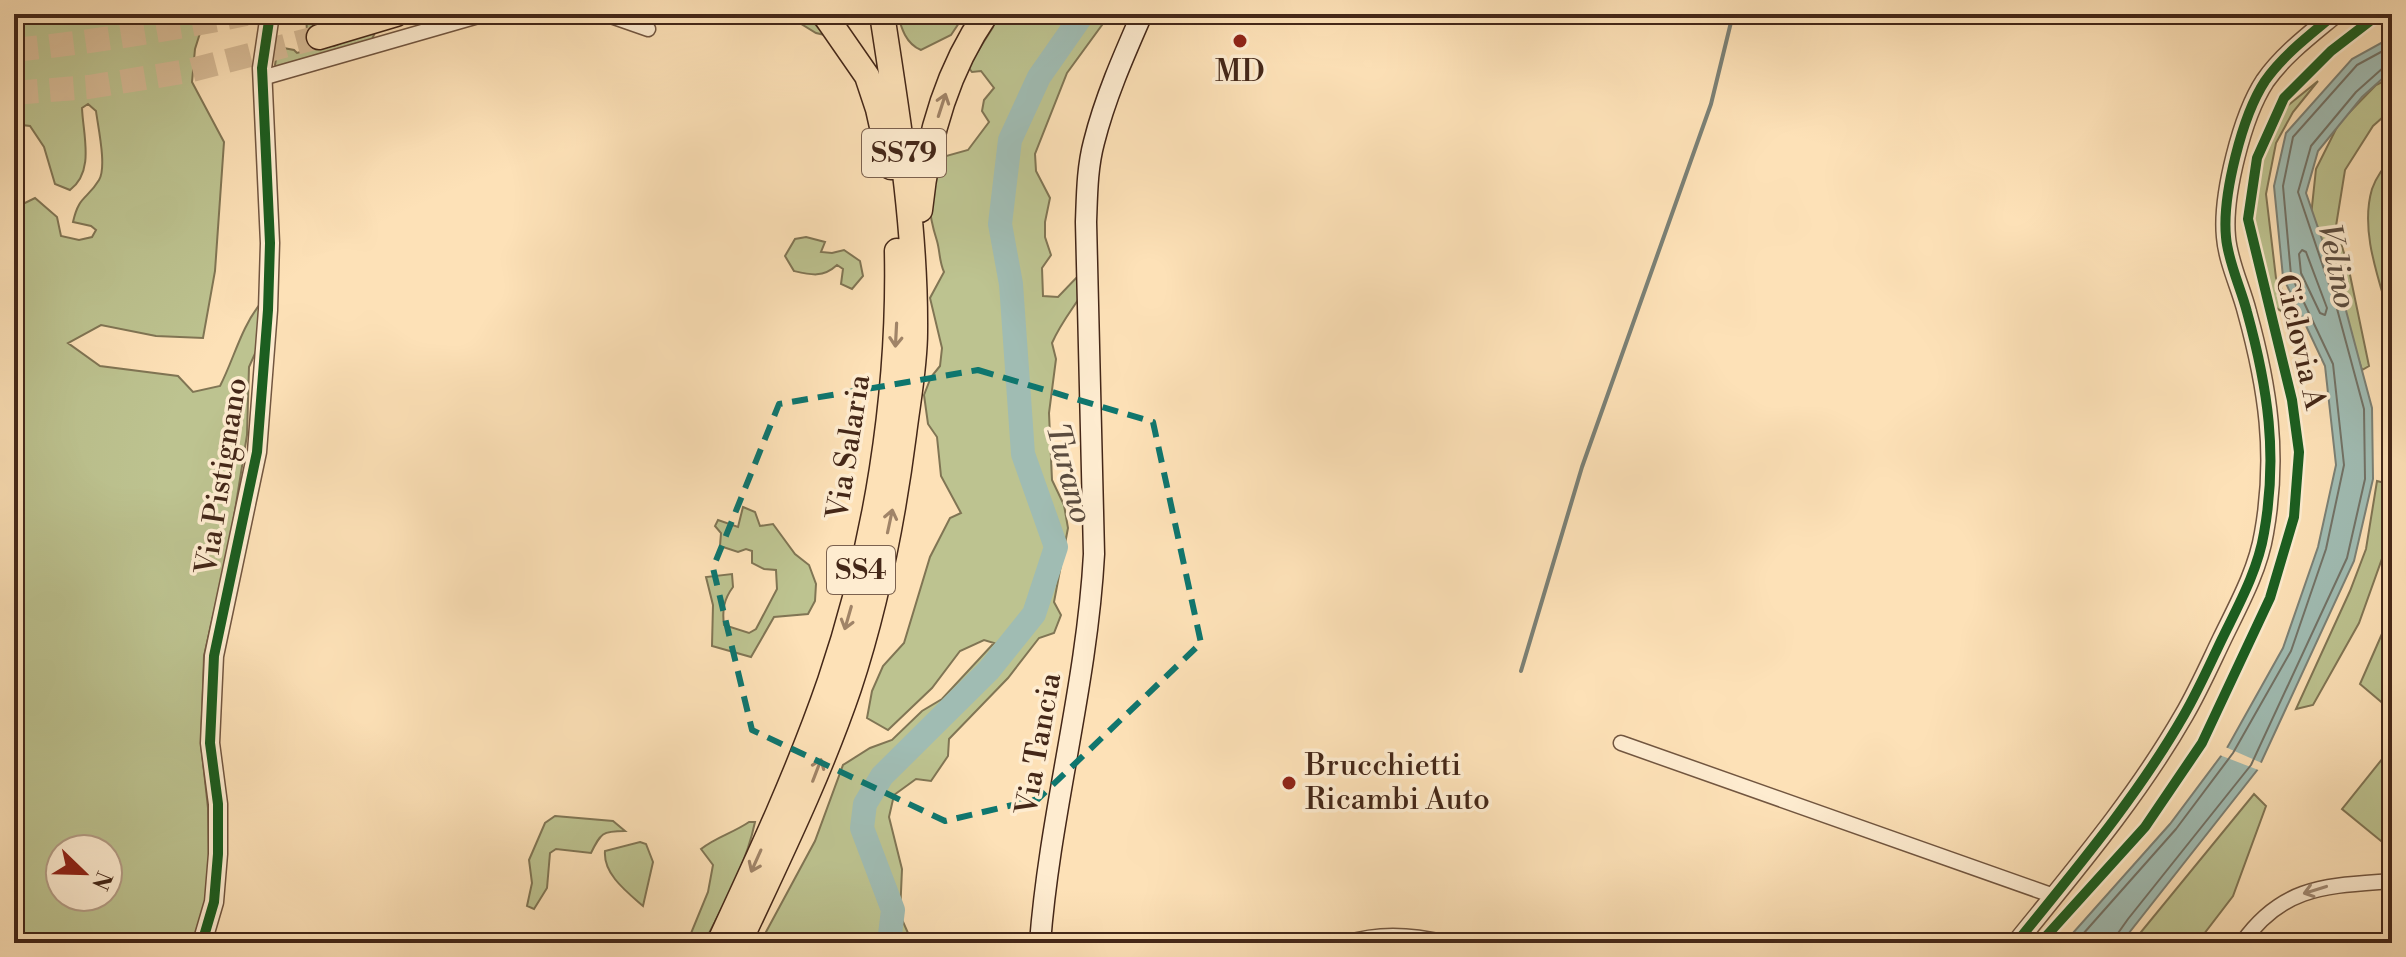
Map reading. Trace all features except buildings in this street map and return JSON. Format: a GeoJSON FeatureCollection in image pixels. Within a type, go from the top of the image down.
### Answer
{"type":"FeatureCollection","features":[{"type":"Feature","properties":{"kind":"highway"},"geometry":{"type":"LineString","coordinates":[[319,37],[396,14]]}},
{"type":"Feature","properties":{"kind":"highway","name":"SS4"},"geometry":{"type":"LineString","coordinates":[[824,14],[867,76],[878,109],[892,173]]}},
{"type":"Feature","properties":{"kind":"highway","name":"SS79"},"geometry":{"type":"LineString","coordinates":[[871,14],[892,173]]}},
{"type":"Feature","properties":{"kind":"highway","name":"SS79"},"geometry":{"type":"LineString","coordinates":[[882,14],[905,161],[914,293]]}},
{"type":"Feature","properties":{"kind":"highway","name":"SS4"},"geometry":{"type":"LineString","coordinates":[[914,293],[923,184],[933,132],[954,72],[986,14]]}},
{"type":"Feature","properties":{"kind":"highway","name":"Via Salaria"},"geometry":{"type":"LineString","coordinates":[[719,943],[782,806],[830,680],[857,587],[877,492],[897,337],[897,254],[892,173]]}},
{"type":"Feature","properties":{"kind":"highway","name":"Via Salaria"},"geometry":{"type":"LineString","coordinates":[[739,943],[803,808],[849,687],[875,594],[896,494],[915,336],[914,293]]}},
{"type":"Feature","properties":{"kind":"main road","name":"Via Tancia"},"geometry":{"type":"LineString","coordinates":[[1040,943],[1051,849],[1091,608],[1094,554],[1086,222],[1088,186],[1093,145],[1105,104],[1142,14]]}},
{"type":"Feature","properties":{"kind":"street","name":"Via Pistignano"},"geometry":{"type":"LineString","coordinates":[[202,943],[214,902],[218,854],[218,804],[210,743],[214,656],[257,452],[268,310],[270,243],[262,78],[270,14]]}},
{"type":"Feature","properties":{"kind":"street"},"geometry":{"type":"LineString","coordinates":[[262,78],[485,14]]}},
{"type":"Feature","properties":{"kind":"street"},"geometry":{"type":"LineString","coordinates":[[605,14],[648,29]]}},
{"type":"Feature","properties":{"kind":"street"},"geometry":{"type":"LineString","coordinates":[[2016,943],[2131,797],[2186,713],[2245,591],[2264,537],[2272,474],[2270,421],[2248,313],[2226,239],[2225,203],[2243,130],[2265,82],[2300,43],[2335,14]]}},
{"type":"Feature","properties":{"kind":"street"},"geometry":{"type":"LineString","coordinates":[[1621,743],[2054,896]]}},
{"type":"Feature","properties":{"kind":"street"},"geometry":{"type":"LineString","coordinates":[[2242,943],[2250,931],[2282,902],[2323,886],[2392,881]]}},
{"type":"Feature","properties":{"kind":"street"},"geometry":{"type":"LineString","coordinates":[[1347,943],[1401,935],[1446,943]]}},
{"type":"Feature","properties":{"kind":"highlighted area"},"geometry":{"type":"Polygon","coordinates":[[[978,370],[1153,422],[1201,643],[1038,799],[945,821],[752,730],[713,568],[779,404],[978,370]]]}},
{"type":"Feature","properties":{"kind":"green space"},"geometry":{"type":"Polygon","coordinates":[[[14,14],[206,14],[195,49],[192,82],[224,142],[215,271],[203,338],[156,336],[101,325],[68,343],[100,366],[178,376],[193,392],[220,386],[243,333],[261,303],[257,349],[249,367],[247,435],[230,542],[204,656],[201,744],[208,808],[209,860],[207,901],[195,943],[14,943],[14,203],[25,203],[35,198],[57,217],[61,236],[79,240],[92,237],[96,230],[91,226],[73,222],[81,202],[99,180],[102,166],[96,111],[88,104],[82,108],[86,152],[83,173],[70,190],[55,184],[44,147],[30,126],[14,124],[14,14]]]}},
{"type":"Feature","properties":{"kind":"green space"},"geometry":{"type":"Polygon","coordinates":[[[306,14],[324,14],[313,34],[321,44],[334,46],[377,28],[370,44],[277,67],[278,47],[297,53],[308,50],[306,14]]]}},
{"type":"Feature","properties":{"kind":"green space"},"geometry":{"type":"Polygon","coordinates":[[[785,14],[806,14],[825,35],[816,33],[785,14]]]}},
{"type":"Feature","properties":{"kind":"green space"},"geometry":{"type":"Polygon","coordinates":[[[898,14],[965,14],[951,35],[921,50],[908,40],[898,14]]]}},
{"type":"Feature","properties":{"kind":"green space"},"geometry":{"type":"Polygon","coordinates":[[[996,14],[1110,14],[1067,73],[1035,154],[1036,171],[1050,198],[1045,237],[1051,255],[1042,268],[1043,296],[1058,297],[1079,275],[1087,286],[1052,343],[1056,359],[1049,413],[1052,480],[1064,505],[1068,528],[1054,602],[1061,615],[1054,633],[1039,638],[1008,678],[949,739],[948,756],[931,781],[916,779],[894,795],[889,817],[902,869],[900,915],[909,943],[760,943],[815,841],[843,765],[870,748],[892,740],[922,711],[942,699],[994,643],[984,640],[960,651],[932,688],[888,730],[867,718],[872,691],[883,666],[904,643],[930,557],[950,518],[961,513],[941,476],[937,437],[928,424],[924,395],[931,377],[940,366],[942,348],[930,298],[944,272],[931,218],[930,197],[939,167],[946,156],[968,150],[989,122],[982,111],[984,100],[994,88],[981,71],[972,72],[968,67],[993,27],[996,14]]]}},
{"type":"Feature","properties":{"kind":"green space"},"geometry":{"type":"Polygon","coordinates":[[[2392,77],[2392,109],[2373,126],[2345,170],[2336,226],[2349,270],[2369,366],[2362,370],[2311,216],[2316,169],[2339,123],[2376,85],[2392,77]]]}},
{"type":"Feature","properties":{"kind":"green space"},"geometry":{"type":"Polygon","coordinates":[[[2318,81],[2293,112],[2276,143],[2266,194],[2276,278],[2301,325],[2275,307],[2253,225],[2262,153],[2281,111],[2318,81]]]}},
{"type":"Feature","properties":{"kind":"green space"},"geometry":{"type":"Polygon","coordinates":[[[2392,157],[2392,326],[2373,258],[2368,223],[2372,189],[2392,157]]]}},
{"type":"Feature","properties":{"kind":"green space"},"geometry":{"type":"Polygon","coordinates":[[[806,237],[825,242],[821,252],[844,250],[860,261],[863,276],[852,289],[841,284],[843,269],[837,265],[822,274],[794,271],[785,256],[795,239],[806,237]]]}},
{"type":"Feature","properties":{"kind":"green space"},"geometry":{"type":"Polygon","coordinates":[[[2377,481],[2389,484],[2384,553],[2359,623],[2313,705],[2296,709],[2366,549],[2377,481]]]}},
{"type":"Feature","properties":{"kind":"green space"},"geometry":{"type":"Polygon","coordinates":[[[743,507],[755,512],[760,526],[773,524],[795,554],[809,565],[816,584],[815,601],[808,614],[774,617],[751,657],[712,646],[713,605],[706,577],[732,574],[733,587],[724,605],[724,625],[749,633],[756,629],[777,589],[776,570],[752,563],[752,551],[746,549],[738,552],[720,546],[721,533],[715,526],[718,520],[738,527],[743,507]]]}},
{"type":"Feature","properties":{"kind":"green space"},"geometry":{"type":"Polygon","coordinates":[[[2392,611],[2392,711],[2360,684],[2392,611]]]}},
{"type":"Feature","properties":{"kind":"green space"},"geometry":{"type":"Polygon","coordinates":[[[2383,758],[2392,766],[2392,850],[2342,809],[2383,758]]]}},
{"type":"Feature","properties":{"kind":"green space"},"geometry":{"type":"Polygon","coordinates":[[[2254,794],[2266,806],[2233,896],[2197,943],[2132,943],[2254,794]]]}},
{"type":"Feature","properties":{"kind":"green space"},"geometry":{"type":"Polygon","coordinates":[[[555,816],[613,821],[625,831],[603,834],[591,853],[556,849],[550,853],[547,888],[534,909],[527,906],[532,883],[529,860],[545,823],[555,816]]]}},
{"type":"Feature","properties":{"kind":"green space"},"geometry":{"type":"Polygon","coordinates":[[[749,822],[755,822],[746,854],[719,914],[704,943],[687,943],[708,892],[713,865],[701,849],[749,822]]]}},
{"type":"Feature","properties":{"kind":"green space"},"geometry":{"type":"Polygon","coordinates":[[[640,842],[646,844],[653,862],[643,906],[623,889],[605,859],[605,851],[640,842]]]}},
{"type":"Feature","properties":{"kind":"water"},"geometry":{"type":"Polygon","coordinates":[[[2392,37],[2392,70],[2362,97],[2318,151],[2306,193],[2344,303],[2372,408],[2373,479],[2354,561],[2258,769],[2121,943],[2064,943],[2170,824],[2227,748],[2283,648],[2318,547],[2336,465],[2325,366],[2283,277],[2274,186],[2286,133],[2352,59],[2392,37]]]}},
{"type":"Feature","properties":{"kind":"pier"},"geometry":{"type":"Polygon","coordinates":[[[2223,746],[2264,764],[2261,771],[2217,754],[2223,746]]]}},
{"type":"Feature","properties":{"kind":"waterway","name":"Turano"},"geometry":{"type":"LineString","coordinates":[[889,943],[893,910],[862,828],[865,804],[882,776],[989,670],[1034,614],[1056,547],[1023,454],[1011,284],[1000,224],[1010,140],[1039,77],[1083,14]]}},
{"type":"Feature","properties":{"kind":"waterway"},"geometry":{"type":"LineString","coordinates":[[1521,671],[1582,467],[1711,104],[1733,14]]}},
{"type":"Feature","properties":{"kind":"tunnel"},"geometry":{"type":"LineString","coordinates":[[14,50],[130,35],[246,14]]}},
{"type":"Feature","properties":{"kind":"tunnel"},"geometry":{"type":"LineString","coordinates":[[14,93],[89,87],[188,71],[319,37]]}},
{"type":"Feature","properties":{"kind":"cycle path"},"geometry":{"type":"LineString","coordinates":[[202,943],[214,902],[218,854],[218,804],[210,743],[214,656],[257,452],[268,310],[270,243],[262,68],[270,14]]}},
{"type":"Feature","properties":{"kind":"cycle path"},"geometry":{"type":"LineString","coordinates":[[2016,943],[2104,832],[2166,745],[2199,687],[2257,561],[2268,504],[2269,422],[2254,340],[2227,246],[2227,200],[2241,135],[2265,81],[2289,54],[2335,14]]}},
{"type":"Feature","properties":{"kind":"cycle path","name":"Ciclovia A"},"geometry":{"type":"LineString","coordinates":[[2040,943],[2145,827],[2202,743],[2270,598],[2294,517],[2299,452],[2292,400],[2248,219],[2257,158],[2284,98],[2331,51],[2379,14]]}},
{"type":"Feature","properties":{"kind":"place","name":"MD"},"geometry":{"type":"Point","coordinates":[1240,41]}},
{"type":"Feature","properties":{"kind":"place","name":"Brucchietti Ricambi Auto"},"geometry":{"type":"Point","coordinates":[1289,783]}},
{"type":"Feature","properties":{"kind":"water label","name":"Velino"},"geometry":{"type":"Point","coordinates":[2337,266]}}]}
